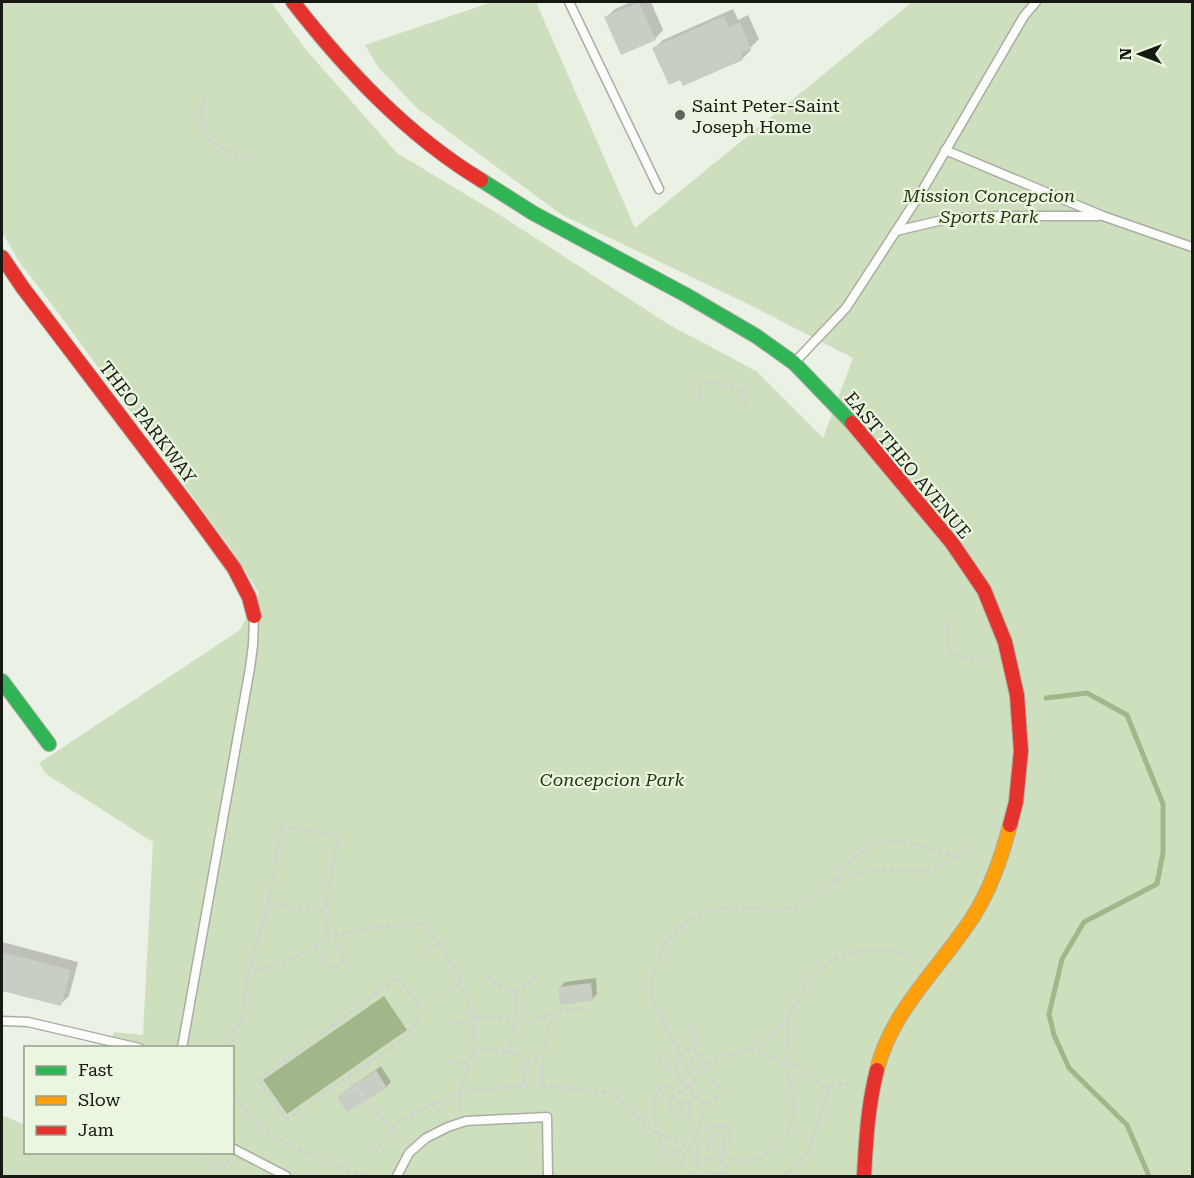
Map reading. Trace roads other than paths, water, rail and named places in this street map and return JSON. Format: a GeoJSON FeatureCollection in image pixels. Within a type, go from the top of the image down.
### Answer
{"type":"FeatureCollection","features":[{"type":"Feature","properties":{"kind":"street","name":"EAST THEO AVENUE"},"geometry":{"type":"LineString","coordinates":[[293,2],[321,38],[361,81],[411,129],[469,173],[533,213],[686,295],[756,336],[794,363],[847,417],[952,543],[984,590],[1005,642],[1017,695],[1021,751],[1016,802],[1004,848],[990,884],[974,915],[906,1007],[879,1061],[867,1121],[864,1176]]}},
{"type":"Feature","properties":{"kind":"street","name":"THEO PARKWAY"},"geometry":{"type":"LineString","coordinates":[[2,257],[234,568],[249,597],[254,616]]}},
{"type":"Feature","properties":{"kind":"street"},"geometry":{"type":"LineString","coordinates":[[2,681],[49,744]]}},
{"type":"Feature","properties":{"kind":"lane"},"geometry":{"type":"LineString","coordinates":[[569,2],[659,189]]}},
{"type":"Feature","properties":{"kind":"lane"},"geometry":{"type":"LineString","coordinates":[[794,363],[846,308],[922,191],[1024,15],[1036,2]]}},
{"type":"Feature","properties":{"kind":"lane"},"geometry":{"type":"LineString","coordinates":[[945,150],[1103,216],[1192,247]]}},
{"type":"Feature","properties":{"kind":"lane"},"geometry":{"type":"LineString","coordinates":[[896,231],[951,218],[1103,216]]}},
{"type":"Feature","properties":{"kind":"lane"},"geometry":{"type":"LineString","coordinates":[[182,1046],[250,668],[254,616]]}},
{"type":"Feature","properties":{"kind":"lane"},"geometry":{"type":"LineString","coordinates":[[2,1021],[28,1022],[136,1046]]}},
{"type":"Feature","properties":{"kind":"lane"},"geometry":{"type":"LineString","coordinates":[[397,1176],[409,1153],[426,1138],[448,1126],[466,1121],[547,1117],[549,1176]]}},
{"type":"Feature","properties":{"kind":"lane"},"geometry":{"type":"LineString","coordinates":[[235,1150],[286,1176]]}},
{"type":"Feature","properties":{"kind":"waterway"},"geometry":{"type":"LineString","coordinates":[[1046,698],[1087,693],[1127,715],[1163,804],[1163,853],[1157,884],[1084,922],[1062,959],[1049,1014],[1054,1035],[1069,1068],[1127,1125],[1149,1176]]}},
{"type":"Feature","properties":{"kind":"place","name":"Saint Peter-Saint Joseph Home"},"geometry":{"type":"Point","coordinates":[680,115]}},
{"type":"Feature","properties":{"kind":"park label","name":"Mission Concepcion Sports Park"},"geometry":{"type":"Point","coordinates":[989,205]}},
{"type":"Feature","properties":{"kind":"park label","name":"Concepcion Park"},"geometry":{"type":"Point","coordinates":[612,779]}}]}
